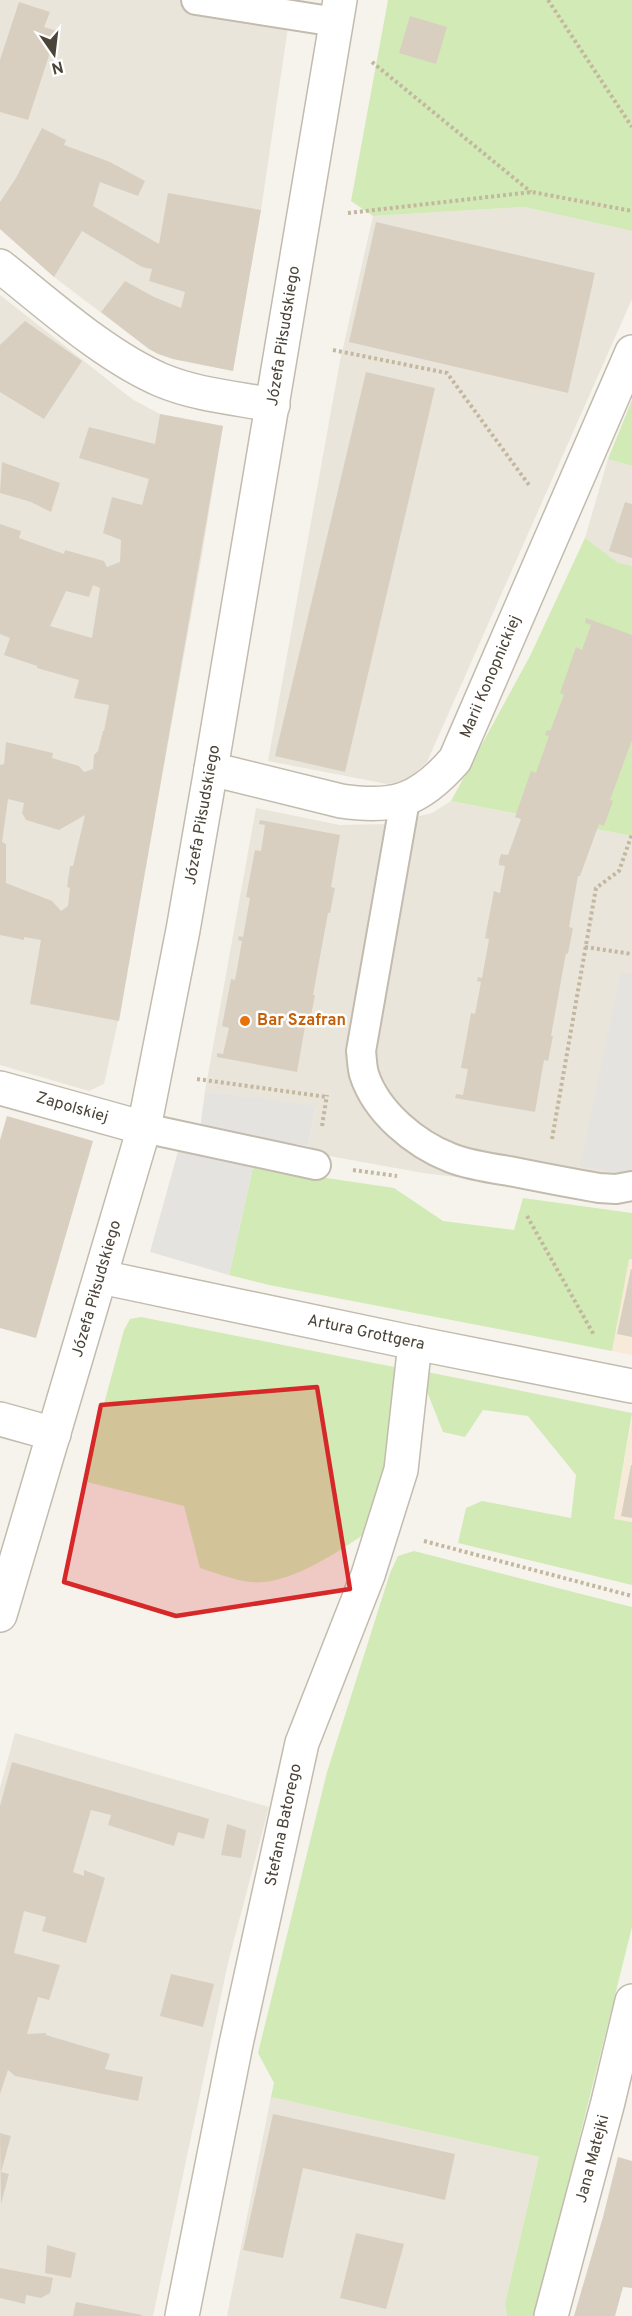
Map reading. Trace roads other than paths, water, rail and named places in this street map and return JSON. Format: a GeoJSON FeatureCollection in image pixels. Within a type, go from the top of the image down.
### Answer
{"type":"FeatureCollection","features":[{"type":"Feature","properties":{"kind":"street","name":"Józefa Piłsudskiego"},"geometry":{"type":"LineString","coordinates":[[0,1615],[144,1128],[183,930],[211,769],[338,11]]}},
{"type":"Feature","properties":{"kind":"street"},"geometry":{"type":"LineString","coordinates":[[0,266],[114,354],[161,380],[208,395],[273,405]]}},
{"type":"Feature","properties":{"kind":"street","name":"Marii Konopnickiej"},"geometry":{"type":"LineString","coordinates":[[211,769],[341,801],[385,805],[405,800],[441,776],[455,760],[632,352]]}},
{"type":"Feature","properties":{"kind":"street","name":"Zapolskiej"},"geometry":{"type":"LineString","coordinates":[[0,1088],[144,1128]]}},
{"type":"Feature","properties":{"kind":"street","name":"Artura Grottgera"},"geometry":{"type":"LineString","coordinates":[[100,1277],[632,1386]]}},
{"type":"Feature","properties":{"kind":"street","name":"Stefana Batorego"},"geometry":{"type":"LineString","coordinates":[[182,2316],[236,2044],[302,1743],[368,1575],[401,1470],[415,1343]]}},
{"type":"Feature","properties":{"kind":"street"},"geometry":{"type":"LineString","coordinates":[[0,1419],[54,1434]]}},
{"type":"Feature","properties":{"kind":"street","name":"Jana Matejki"},"geometry":{"type":"LineString","coordinates":[[551,2316],[620,2105],[632,2001]]}},
{"type":"Feature","properties":{"kind":"lane"},"geometry":{"type":"LineString","coordinates":[[196,0],[338,11]]}},
{"type":"Feature","properties":{"kind":"lane"},"geometry":{"type":"LineString","coordinates":[[405,800],[361,1051],[364,1073],[373,1094],[386,1112],[426,1146],[451,1158],[599,1188],[616,1189],[632,1186]]}},
{"type":"Feature","properties":{"kind":"lane"},"geometry":{"type":"LineString","coordinates":[[144,1128],[316,1165]]}},
{"type":"Feature","properties":{"kind":"place","name":"Bar Szafran"},"geometry":{"type":"Point","coordinates":[245,1021]}}]}
